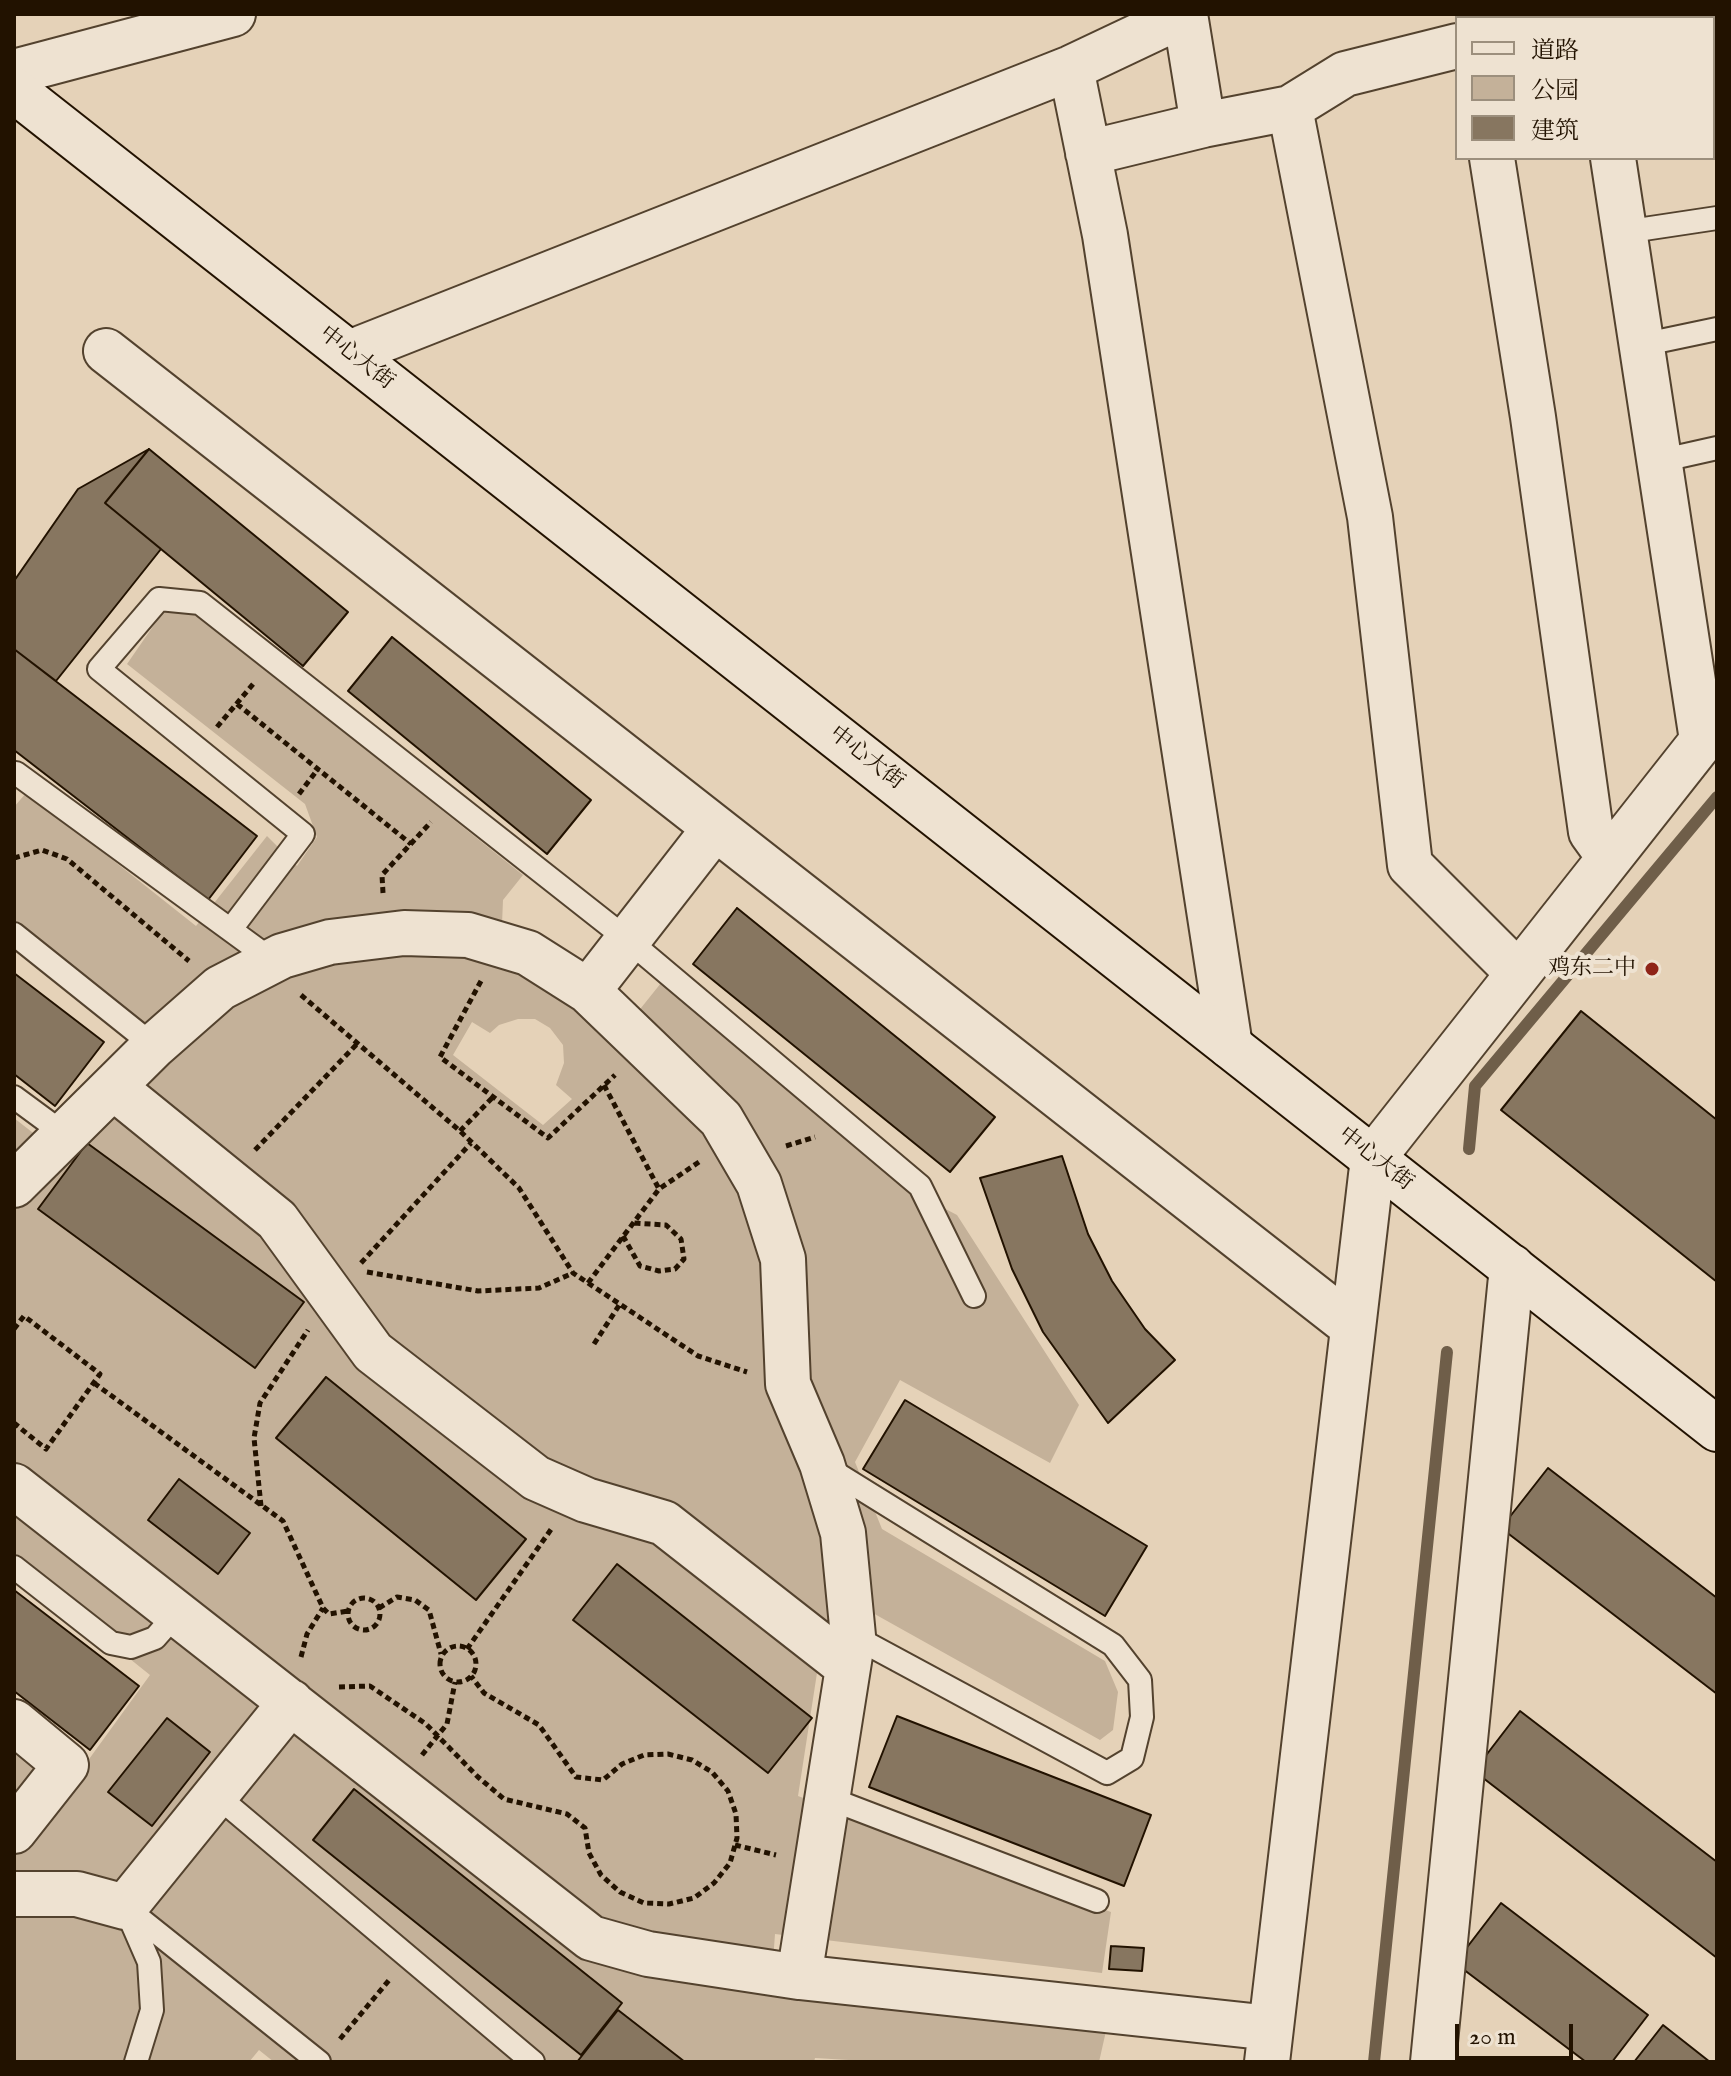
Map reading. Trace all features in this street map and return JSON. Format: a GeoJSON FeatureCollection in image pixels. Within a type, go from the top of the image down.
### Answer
{"type":"FeatureCollection","features":[{"type":"Feature","properties":{"kind":"street"},"geometry":{"type":"LineString","coordinates":[[14,72],[233,14]]}},
{"type":"Feature","properties":{"kind":"street"},"geometry":{"type":"LineString","coordinates":[[349,353],[1071,68],[1185,14],[1203,125]]}},
{"type":"Feature","properties":{"kind":"street"},"geometry":{"type":"LineString","coordinates":[[1088,153],[1290,108],[1345,74],[1455,46]]}},
{"type":"Feature","properties":{"kind":"street"},"geometry":{"type":"LineString","coordinates":[[1071,68],[1105,235],[1230,1046]]}},
{"type":"Feature","properties":{"kind":"street","name":"中心大街"},"geometry":{"type":"LineString","coordinates":[[14,90],[1717,1429]]}},
{"type":"Feature","properties":{"kind":"street"},"geometry":{"type":"LineString","coordinates":[[1290,108],[1370,517],[1410,865],[1518,973]]}},
{"type":"Feature","properties":{"kind":"street"},"geometry":{"type":"LineString","coordinates":[[1492,160],[1533,417],[1591,832],[1609,857]]}},
{"type":"Feature","properties":{"kind":"street"},"geometry":{"type":"LineString","coordinates":[[14,1486],[177,1613],[310,1695],[591,1938],[648,1954],[1269,2045],[1373,1158],[1709,731],[1659,461],[1613,160]]}},
{"type":"Feature","properties":{"kind":"street"},"geometry":{"type":"LineString","coordinates":[[106,351],[1353,1327]]}},
{"type":"Feature","properties":{"kind":"street"},"geometry":{"type":"LineString","coordinates":[[588,991],[715,828]]}},
{"type":"Feature","properties":{"kind":"street"},"geometry":{"type":"LineString","coordinates":[[14,1185],[72,1139],[113,1087],[220,988],[273,961],[330,942],[386,935],[468,935],[528,953],[588,991],[721,1119],[759,1184],[783,1259],[788,1384],[822,1464],[843,1533],[850,1651],[799,1977]]}},
{"type":"Feature","properties":{"kind":"street"},"geometry":{"type":"LineString","coordinates":[[113,1087],[277,1220],[373,1352],[536,1478],[575,1495],[664,1523],[850,1651]]}},
{"type":"Feature","properties":{"kind":"street"},"geometry":{"type":"LineString","coordinates":[[1442,2056],[1512,1267]]}},
{"type":"Feature","properties":{"kind":"street"},"geometry":{"type":"LineString","coordinates":[[14,1894],[77,1894],[125,1907],[216,1795],[310,1695]]}},
{"type":"Feature","properties":{"kind":"street"},"geometry":{"type":"LineString","coordinates":[[14,1722],[66,1765],[14,1831]]}},
{"type":"Feature","properties":{"kind":"lane"},"geometry":{"type":"LineString","coordinates":[[1624,232],[1717,218]]}},
{"type":"Feature","properties":{"kind":"lane"},"geometry":{"type":"LineString","coordinates":[[1641,345],[1717,329]]}},
{"type":"Feature","properties":{"kind":"lane"},"geometry":{"type":"LineString","coordinates":[[1659,461],[1717,448]]}},
{"type":"Feature","properties":{"kind":"lane"},"geometry":{"type":"LineString","coordinates":[[231,929],[303,834],[99,669],[159,599],[200,603],[628,940],[850,1126],[920,1186],[974,1296]]}},
{"type":"Feature","properties":{"kind":"lane"},"geometry":{"type":"LineString","coordinates":[[14,775],[16,773],[273,961]]}},
{"type":"Feature","properties":{"kind":"lane"},"geometry":{"type":"LineString","coordinates":[[14,934],[154,1046]]}},
{"type":"Feature","properties":{"kind":"lane"},"geometry":{"type":"LineString","coordinates":[[14,1097],[72,1139]]}},
{"type":"Feature","properties":{"kind":"lane"},"geometry":{"type":"LineString","coordinates":[[822,1464],[1113,1645],[1140,1680],[1142,1717],[1132,1758],[1107,1773],[850,1651]]}},
{"type":"Feature","properties":{"kind":"lane"},"geometry":{"type":"LineString","coordinates":[[14,1567],[111,1643],[131,1647],[155,1638],[177,1613]]}},
{"type":"Feature","properties":{"kind":"lane"},"geometry":{"type":"LineString","coordinates":[[216,1795],[533,2062]]}},
{"type":"Feature","properties":{"kind":"lane"},"geometry":{"type":"LineString","coordinates":[[828,1798],[1097,1901]]}},
{"type":"Feature","properties":{"kind":"lane"},"geometry":{"type":"LineString","coordinates":[[125,1907],[327,2054]]}},
{"type":"Feature","properties":{"kind":"lane"},"geometry":{"type":"LineString","coordinates":[[125,1907],[149,1962],[152,2010],[137,2062]]}},
{"type":"Feature","properties":{"kind":"path"},"geometry":{"type":"LineString","coordinates":[[199,749],[273,661]]}},
{"type":"Feature","properties":{"kind":"path"},"geometry":{"type":"LineString","coordinates":[[237,704],[411,844]]}},
{"type":"Feature","properties":{"kind":"path"},"geometry":{"type":"LineString","coordinates":[[386,935],[382,875],[450,800]]}},
{"type":"Feature","properties":{"kind":"path"},"geometry":{"type":"LineString","coordinates":[[14,858],[42,850],[67,859],[220,988]]}},
{"type":"Feature","properties":{"kind":"path"},"geometry":{"type":"LineString","coordinates":[[501,945],[440,1057],[548,1138],[646,1046]]}},
{"type":"Feature","properties":{"kind":"path"},"geometry":{"type":"LineString","coordinates":[[273,961],[285,982],[460,1131],[519,1188],[573,1273],[698,1356],[788,1384]]}},
{"type":"Feature","properties":{"kind":"path"},"geometry":{"type":"LineString","coordinates":[[227,1179],[357,1044]]}},
{"type":"Feature","properties":{"kind":"path"},"geometry":{"type":"LineString","coordinates":[[604,1085],[659,1189]]}},
{"type":"Feature","properties":{"kind":"path"},"geometry":{"type":"LineString","coordinates":[[460,1131],[493,1097]]}},
{"type":"Feature","properties":{"kind":"path"},"geometry":{"type":"LineString","coordinates":[[588,1283],[659,1189],[739,1149],[850,1126]]}},
{"type":"Feature","properties":{"kind":"path"},"geometry":{"type":"LineString","coordinates":[[623,1236],[640,1266],[659,1271],[675,1269],[684,1259],[681,1239],[666,1225],[633,1223]]}},
{"type":"Feature","properties":{"kind":"path"},"geometry":{"type":"LineString","coordinates":[[354,1270],[478,1291],[539,1288],[573,1273]]}},
{"type":"Feature","properties":{"kind":"path"},"geometry":{"type":"LineString","coordinates":[[594,1344],[620,1304]]}},
{"type":"Feature","properties":{"kind":"path"},"geometry":{"type":"LineString","coordinates":[[14,1329],[24,1316],[100,1374],[46,1449],[14,1423]]}},
{"type":"Feature","properties":{"kind":"path"},"geometry":{"type":"LineString","coordinates":[[94,1383],[283,1521],[323,1608],[329,1614],[348,1611]]}},
{"type":"Feature","properties":{"kind":"path"},"geometry":{"type":"LineString","coordinates":[[467,1649],[575,1495]]}},
{"type":"Feature","properties":{"kind":"path"},"geometry":{"type":"LineString","coordinates":[[379,1608],[397,1597],[415,1600],[429,1610],[442,1655],[441,1672],[455,1682]]}},
{"type":"Feature","properties":{"kind":"path"},"geometry":{"type":"LineString","coordinates":[[362,1598],[372,1600],[379,1608],[379,1619],[367,1630],[352,1625],[348,1611],[353,1602],[362,1598]]}},
{"type":"Feature","properties":{"kind":"path"},"geometry":{"type":"LineString","coordinates":[[442,1655],[450,1647],[467,1649],[475,1659],[471,1676]]}},
{"type":"Feature","properties":{"kind":"path"},"geometry":{"type":"LineString","coordinates":[[455,1682],[471,1676]]}},
{"type":"Feature","properties":{"kind":"path"},"geometry":{"type":"LineString","coordinates":[[310,1695],[370,1686],[437,1735],[504,1799],[567,1814],[585,1828],[589,1853],[601,1875],[620,1892],[644,1903],[669,1904],[694,1898],[714,1883],[730,1863],[735,1845],[736,1814],[728,1791],[712,1772],[692,1760],[668,1754],[644,1755],[622,1764],[603,1780],[576,1777],[539,1725],[484,1693],[471,1676]]}},
{"type":"Feature","properties":{"kind":"path"},"geometry":{"type":"LineString","coordinates":[[413,1766],[447,1724],[455,1682]]}},
{"type":"Feature","properties":{"kind":"path"},"geometry":{"type":"LineString","coordinates":[[735,1845],[786,1858]]}},
{"type":"Feature","properties":{"kind":"path"},"geometry":{"type":"LineString","coordinates":[[327,2054],[409,1957]]}},
{"type":"Feature","properties":{"kind":"green space"},"geometry":{"type":"Polygon","coordinates":[[[165,609],[195,613],[523,875],[503,900],[502,924],[539,978],[617,1038],[661,983],[911,1191],[957,1215],[1079,1405],[1050,1463],[900,1380],[855,1462],[882,1529],[1105,1661],[1118,1692],[1113,1730],[1100,1740],[871,1612],[823,1634],[798,1796],[1111,1912],[1102,1973],[775,1934],[771,1988],[1106,2031],[1099,2062],[882,2062],[815,2058],[814,2062],[685,2062],[618,2010],[577,2062],[274,2062],[259,2050],[249,2062],[14,2062],[14,1748],[71,1784],[150,1675],[14,1566],[14,1118],[60,1154],[167,1054],[14,926],[14,807],[27,792],[196,926],[267,836],[297,866],[317,837],[305,804],[127,664],[165,609]],[[518,1019],[499,1025],[490,1033],[472,1022],[453,1055],[543,1125],[572,1099],[556,1085],[564,1063],[563,1045],[550,1028],[535,1019],[518,1019]],[[87,1143],[38,1209],[255,1368],[303,1302],[87,1143]],[[326,1377],[277,1438],[476,1600],[526,1538],[326,1377]],[[179,1480],[148,1520],[218,1573],[250,1533],[179,1480]],[[167,1718],[109,1792],[152,1826],[210,1752],[167,1718]],[[355,1789],[313,1840],[581,2054],[622,2003],[355,1789]]]}},
{"type":"Feature","properties":{"kind":"building"},"geometry":{"type":"Polygon","coordinates":[[[149,449],[348,612],[303,666],[105,503],[149,449]]]}},
{"type":"Feature","properties":{"kind":"building"},"geometry":{"type":"Polygon","coordinates":[[[149,449],[105,503],[161,549],[56,681],[14,649],[14,581],[78,489],[149,449]]]}},
{"type":"Feature","properties":{"kind":"building"},"geometry":{"type":"Polygon","coordinates":[[[392,637],[591,800],[547,854],[348,691],[392,637]]]}},
{"type":"Feature","properties":{"kind":"building"},"geometry":{"type":"Polygon","coordinates":[[[14,649],[257,836],[208,900],[14,750],[14,649]]]}},
{"type":"Feature","properties":{"kind":"building"},"geometry":{"type":"Polygon","coordinates":[[[737,908],[995,1117],[950,1172],[693,964],[737,908]]]}},
{"type":"Feature","properties":{"kind":"building"},"geometry":{"type":"Polygon","coordinates":[[[14,973],[104,1042],[55,1106],[14,1074],[14,973]]]}},
{"type":"Feature","properties":{"kind":"building"},"geometry":{"type":"Polygon","coordinates":[[[1581,1011],[1717,1120],[1717,1282],[1501,1110],[1581,1011]]]}},
{"type":"Feature","properties":{"kind":"building"},"geometry":{"type":"Polygon","coordinates":[[[87,1143],[304,1302],[255,1368],[38,1209],[87,1143]]]}},
{"type":"Feature","properties":{"kind":"building"},"geometry":{"type":"Polygon","coordinates":[[[1062,1156],[1088,1234],[1112,1281],[1145,1329],[1175,1360],[1108,1423],[1043,1332],[1012,1269],[980,1178],[1062,1156]]]}},
{"type":"Feature","properties":{"kind":"building"},"geometry":{"type":"Polygon","coordinates":[[[326,1377],[526,1539],[476,1600],[276,1438],[326,1377]]]}},
{"type":"Feature","properties":{"kind":"building"},"geometry":{"type":"Polygon","coordinates":[[[905,1400],[1147,1546],[1105,1616],[863,1469],[905,1400]]]}},
{"type":"Feature","properties":{"kind":"building"},"geometry":{"type":"Polygon","coordinates":[[[1548,1468],[1717,1598],[1717,1694],[1501,1528],[1548,1468]]]}},
{"type":"Feature","properties":{"kind":"building"},"geometry":{"type":"Polygon","coordinates":[[[179,1479],[250,1533],[218,1574],[148,1520],[179,1479]]]}},
{"type":"Feature","properties":{"kind":"building"},"geometry":{"type":"Polygon","coordinates":[[[617,1564],[812,1718],[768,1773],[573,1620],[617,1564]]]}},
{"type":"Feature","properties":{"kind":"building"},"geometry":{"type":"Polygon","coordinates":[[[14,1590],[139,1686],[90,1750],[14,1691],[14,1590]]]}},
{"type":"Feature","properties":{"kind":"building"},"geometry":{"type":"Polygon","coordinates":[[[1520,1711],[1717,1862],[1717,1958],[1474,1771],[1520,1711]]]}},
{"type":"Feature","properties":{"kind":"building"},"geometry":{"type":"Polygon","coordinates":[[[897,1716],[1151,1815],[1124,1886],[869,1787],[897,1716]]]}},
{"type":"Feature","properties":{"kind":"building"},"geometry":{"type":"Polygon","coordinates":[[[167,1718],[210,1752],[152,1826],[108,1792],[167,1718]]]}},
{"type":"Feature","properties":{"kind":"building"},"geometry":{"type":"Polygon","coordinates":[[[354,1789],[622,2003],[581,2055],[313,1840],[354,1789]]]}},
{"type":"Feature","properties":{"kind":"building"},"geometry":{"type":"Polygon","coordinates":[[[1501,1903],[1648,2015],[1612,2062],[1586,2062],[1455,1963],[1501,1903]]]}},
{"type":"Feature","properties":{"kind":"building"},"geometry":{"type":"Polygon","coordinates":[[[1111,1946],[1144,1948],[1142,1971],[1109,1969],[1111,1946]]]}},
{"type":"Feature","properties":{"kind":"building"},"geometry":{"type":"Polygon","coordinates":[[[618,2010],[685,2062],[577,2062],[618,2010]]]}},
{"type":"Feature","properties":{"kind":"building"},"geometry":{"type":"Polygon","coordinates":[[[1663,2025],[1710,2062],[1634,2062],[1663,2025]]]}},
{"type":"Feature","properties":{"kind":"waterway"},"geometry":{"type":"LineString","coordinates":[[1469,1149],[1475,1086],[1717,797]]}},
{"type":"Feature","properties":{"kind":"waterway"},"geometry":{"type":"LineString","coordinates":[[1374,2062],[1447,1352]]}},
{"type":"Feature","properties":{"kind":"place","name":"鸡东二中"},"geometry":{"type":"Point","coordinates":[1652,969]}}]}
